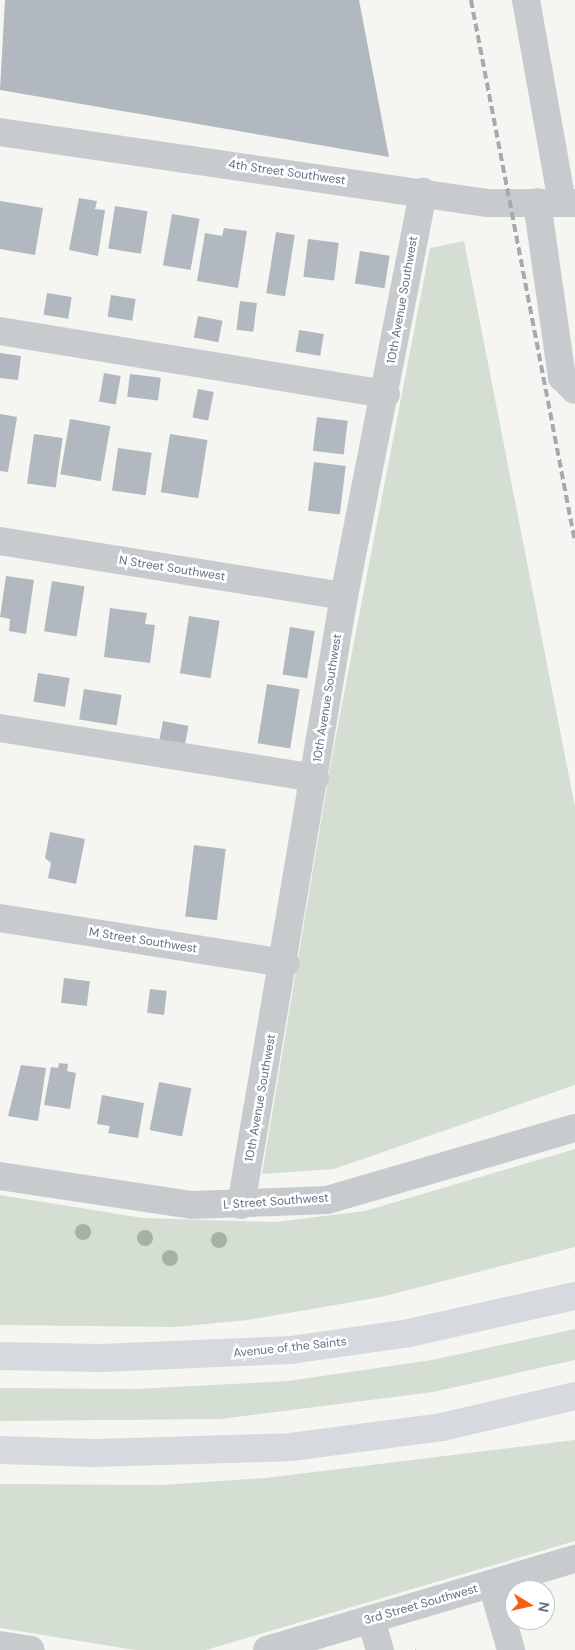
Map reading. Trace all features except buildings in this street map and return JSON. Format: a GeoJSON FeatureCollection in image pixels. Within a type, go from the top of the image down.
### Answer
{"type":"FeatureCollection","features":[{"type":"Feature","properties":{"kind":"highway","name":"Avenue of the Saints"},"geometry":{"type":"LineString","coordinates":[[0,1356],[101,1358],[291,1350],[409,1333],[575,1296]]}},
{"type":"Feature","properties":{"kind":"highway"},"geometry":{"type":"LineString","coordinates":[[0,1450],[94,1452],[291,1447],[532,1410],[575,1396]]}},
{"type":"Feature","properties":{"kind":"highway"},"geometry":{"type":"LineString","coordinates":[[532,1410],[575,1412]]}},
{"type":"Feature","properties":{"kind":"street"},"geometry":{"type":"LineString","coordinates":[[526,0],[558,202],[562,377],[575,390]]}},
{"type":"Feature","properties":{"kind":"street","name":"4th Street Southwest"},"geometry":{"type":"LineString","coordinates":[[0,132],[423,192],[488,203],[558,202]]}},
{"type":"Feature","properties":{"kind":"street","name":"10th Avenue Southwest"},"geometry":{"type":"LineString","coordinates":[[241,1205],[285,964],[344,596],[386,394],[423,192]]}},
{"type":"Feature","properties":{"kind":"street"},"geometry":{"type":"LineString","coordinates":[[0,331],[386,394]]}},
{"type":"Feature","properties":{"kind":"street","name":"N Street Southwest"},"geometry":{"type":"LineString","coordinates":[[0,541],[344,596]]}},
{"type":"Feature","properties":{"kind":"street"},"geometry":{"type":"LineString","coordinates":[[0,728],[315,778]]}},
{"type":"Feature","properties":{"kind":"street","name":"M Street Southwest"},"geometry":{"type":"LineString","coordinates":[[0,918],[285,964]]}},
{"type":"Feature","properties":{"kind":"street","name":"L Street Southwest"},"geometry":{"type":"LineString","coordinates":[[0,1176],[143,1201],[241,1205],[327,1200],[374,1190],[575,1128]]}},
{"type":"Feature","properties":{"kind":"street","name":"3rd Street Southwest"},"geometry":{"type":"LineString","coordinates":[[266,1650],[575,1559]]}},
{"type":"Feature","properties":{"kind":"street"},"geometry":{"type":"LineString","coordinates":[[492,1584],[511,1650]]}},
{"type":"Feature","properties":{"kind":"street"},"geometry":{"type":"LineString","coordinates":[[371,1619],[380,1650]]}},
{"type":"Feature","properties":{"kind":"street"},"geometry":{"type":"LineString","coordinates":[[0,1645],[31,1650]]}},
{"type":"Feature","properties":{"kind":"shaded area"},"geometry":{"type":"Polygon","coordinates":[[[464,241],[575,807],[575,1085],[334,1169],[262,1174],[332,756],[430,248],[464,241]]]}},
{"type":"Feature","properties":{"kind":"shaded area"},"geometry":{"type":"Polygon","coordinates":[[[575,1149],[575,1247],[381,1297],[248,1320],[175,1327],[0,1325],[0,1195],[143,1218],[275,1222],[365,1211],[575,1149]]]}},
{"type":"Feature","properties":{"kind":"shaded area"},"geometry":{"type":"Polygon","coordinates":[[[575,1329],[575,1360],[433,1392],[220,1419],[0,1421],[0,1388],[135,1389],[288,1381],[432,1360],[575,1329]]]}},
{"type":"Feature","properties":{"kind":"shaded area"},"geometry":{"type":"Polygon","coordinates":[[[575,1440],[575,1541],[206,1650],[135,1650],[0,1628],[0,1484],[162,1485],[265,1478],[575,1440]]]}},
{"type":"Feature","properties":{"kind":"railway"},"geometry":{"type":"LineString","coordinates":[[471,0],[575,542]]}}]}
